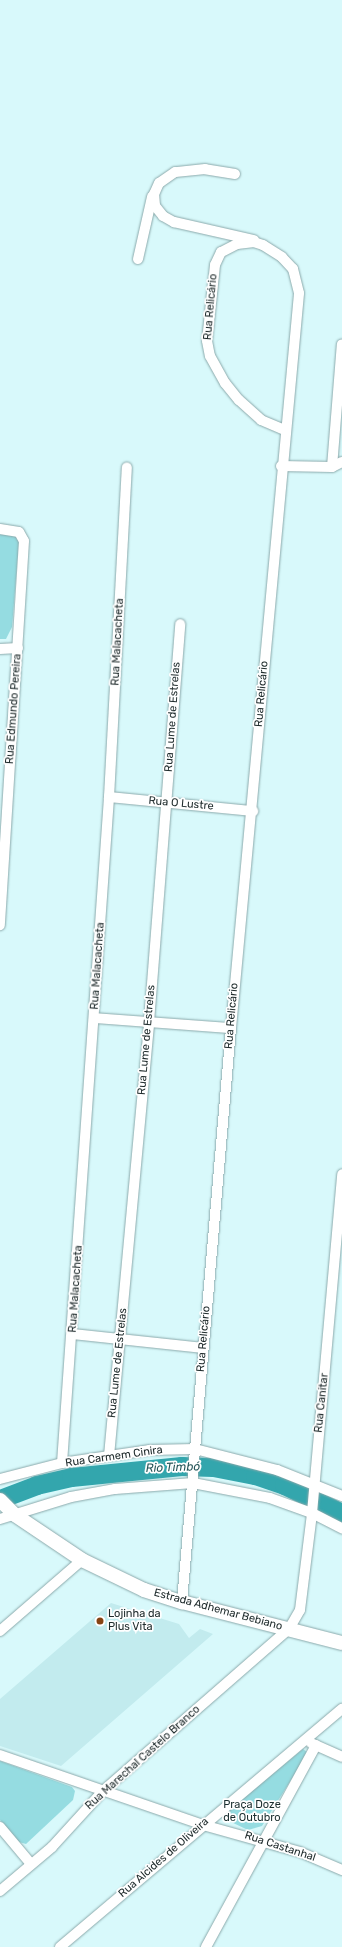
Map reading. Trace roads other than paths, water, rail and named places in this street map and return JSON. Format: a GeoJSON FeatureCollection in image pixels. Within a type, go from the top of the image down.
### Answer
{"type":"FeatureCollection","features":[{"type":"Feature","properties":{"kind":"main road","name":"Estrada Adhemar Bebiano"},"geometry":{"type":"LineString","coordinates":[[6,1511],[82,1560],[116,1578],[182,1602],[342,1643]]}},
{"type":"Feature","properties":{"kind":"street"},"geometry":{"type":"LineString","coordinates":[[138,259],[154,194],[161,180],[175,172],[205,169],[235,174]]}},
{"type":"Feature","properties":{"kind":"street"},"geometry":{"type":"LineString","coordinates":[[154,194],[157,212],[174,222],[240,236],[263,245]]}},
{"type":"Feature","properties":{"kind":"street","name":"Rua Relicário"},"geometry":{"type":"LineString","coordinates":[[182,1602],[231,1028],[253,810],[281,466],[285,430],[298,281],[288,263],[263,245],[254,242],[237,244],[228,248],[218,258],[211,287],[207,341],[213,362],[225,383],[239,400],[261,420],[285,430]]}},
{"type":"Feature","properties":{"kind":"street"},"geometry":{"type":"LineString","coordinates":[[332,467],[342,344]]}},
{"type":"Feature","properties":{"kind":"street"},"geometry":{"type":"LineString","coordinates":[[281,466],[332,467],[342,462]]}},
{"type":"Feature","properties":{"kind":"street","name":"Rua Malacacheta"},"geometry":{"type":"LineString","coordinates":[[62,1463],[73,1334],[109,797],[127,468]]}},
{"type":"Feature","properties":{"kind":"street","name":"Rua Edmundo Pereira"},"geometry":{"type":"LineString","coordinates":[[0,529],[19,532],[24,541],[18,648],[3,842],[0,925]]}},
{"type":"Feature","properties":{"kind":"street","name":"Rua Lume de Estrelas"},"geometry":{"type":"LineString","coordinates":[[109,1456],[121,1339],[149,1022],[180,624]]}},
{"type":"Feature","properties":{"kind":"street"},"geometry":{"type":"LineString","coordinates":[[0,649],[18,648]]}},
{"type":"Feature","properties":{"kind":"street","name":"Rua O Lustre"},"geometry":{"type":"LineString","coordinates":[[109,797],[253,810]]}},
{"type":"Feature","properties":{"kind":"street"},"geometry":{"type":"LineString","coordinates":[[94,1018],[231,1028]]}},
{"type":"Feature","properties":{"kind":"street","name":"Rua Canitar"},"geometry":{"type":"LineString","coordinates":[[289,1629],[298,1615],[303,1600],[342,1174]]}},
{"type":"Feature","properties":{"kind":"street"},"geometry":{"type":"LineString","coordinates":[[73,1334],[203,1348]]}},
{"type":"Feature","properties":{"kind":"street","name":"Rua Carmem Cinira"},"geometry":{"type":"LineString","coordinates":[[0,1479],[62,1463],[149,1450],[195,1453],[247,1461],[314,1487],[342,1496]]}},
{"type":"Feature","properties":{"kind":"street"},"geometry":{"type":"LineString","coordinates":[[6,1511],[115,1489],[193,1480],[270,1498],[312,1511],[342,1528]]}},
{"type":"Feature","properties":{"kind":"street"},"geometry":{"type":"LineString","coordinates":[[0,1631],[82,1560]]}},
{"type":"Feature","properties":{"kind":"street","name":"Rua Marechal Castelo Branco"},"geometry":{"type":"LineString","coordinates":[[0,1891],[52,1847],[103,1791],[289,1629]]}},
{"type":"Feature","properties":{"kind":"street","name":"Rua Alcides de Oliveira"},"geometry":{"type":"LineString","coordinates":[[60,1947],[342,1709]]}},
{"type":"Feature","properties":{"kind":"street"},"geometry":{"type":"LineString","coordinates":[[304,1740],[342,1757]]}},
{"type":"Feature","properties":{"kind":"street"},"geometry":{"type":"LineString","coordinates":[[206,1947],[262,1840],[316,1745]]}},
{"type":"Feature","properties":{"kind":"street","name":"Rua Castanhal"},"geometry":{"type":"LineString","coordinates":[[0,1756],[203,1825],[262,1840],[342,1870]]}},
{"type":"Feature","properties":{"kind":"street"},"geometry":{"type":"LineString","coordinates":[[0,1827],[32,1864]]}},
{"type":"Feature","properties":{"kind":"waterway","name":"Rio Timbó"},"geometry":{"type":"LineString","coordinates":[[0,1499],[36,1485],[71,1477],[181,1466],[213,1467],[255,1475],[284,1485],[342,1513]]}},
{"type":"Feature","properties":{"kind":"place","name":"Lojinha da Plus Vita"},"geometry":{"type":"Point","coordinates":[100,1621]}},
{"type":"Feature","properties":{"kind":"park label","name":"Praça Doze de Outubro"},"geometry":{"type":"Point","coordinates":[252,1812]}}]}
